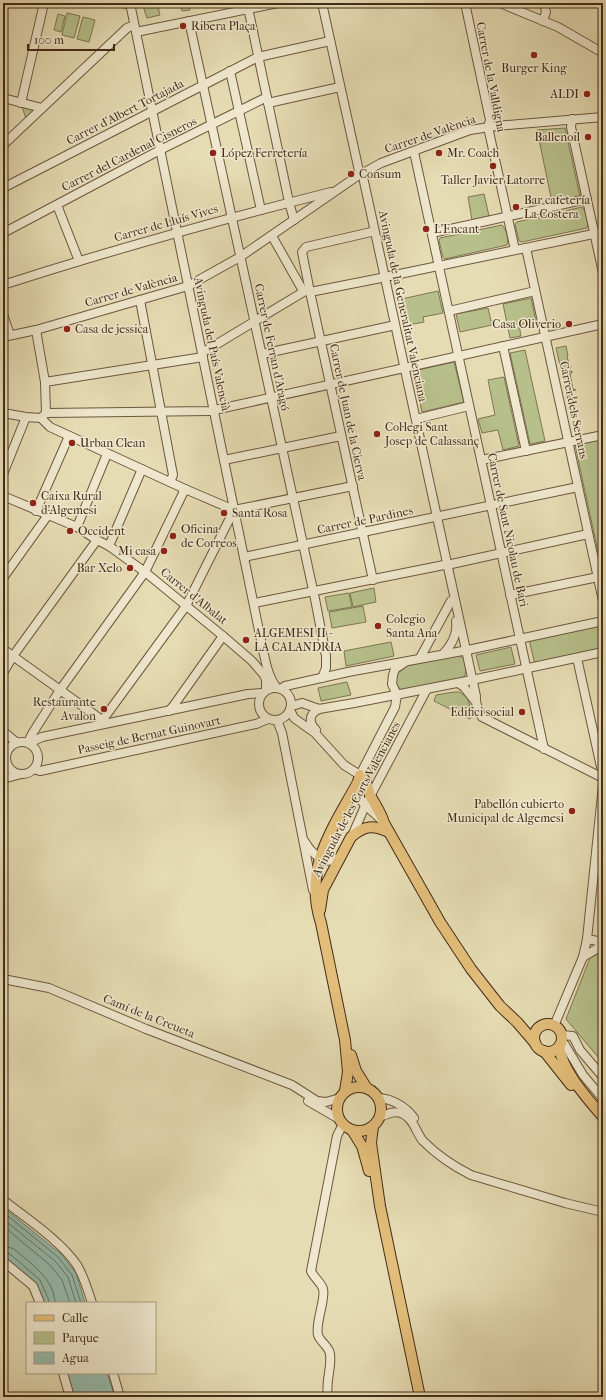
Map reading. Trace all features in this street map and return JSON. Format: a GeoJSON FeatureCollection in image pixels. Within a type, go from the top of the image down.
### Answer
{"type":"FeatureCollection","features":[{"type":"Feature","properties":{"kind":"main road"},"geometry":{"type":"LineString","coordinates":[[359,778],[366,781],[371,796],[386,827],[440,922],[471,969],[500,1006],[517,1022],[540,1049],[544,1051],[572,1086],[587,1098]]}},
{"type":"Feature","properties":{"kind":"main road","name":"Avinguda de les Corts Valencianes"},"geometry":{"type":"LineString","coordinates":[[321,923],[316,910],[314,896],[319,858],[359,778]]}},
{"type":"Feature","properties":{"kind":"main road"},"geometry":{"type":"LineString","coordinates":[[352,837],[358,830],[365,828],[386,827]]}},
{"type":"Feature","properties":{"kind":"main road","name":"Avinguda de les Corts Valencianes"},"geometry":{"type":"LineString","coordinates":[[321,923],[323,890],[339,858],[352,837]]}},
{"type":"Feature","properties":{"kind":"main road"},"geometry":{"type":"LineString","coordinates":[[321,923],[345,1040],[348,1072],[337,1110],[345,1125],[362,1146],[380,1206]]}},
{"type":"Feature","properties":{"kind":"main road"},"geometry":{"type":"LineString","coordinates":[[517,1022],[540,1026],[554,1026],[560,1031],[562,1061],[587,1098],[603,1117]]}},
{"type":"Feature","properties":{"kind":"main road"},"geometry":{"type":"LineString","coordinates":[[535,1043],[535,1034],[540,1026]]}},
{"type":"Feature","properties":{"kind":"main road"},"geometry":{"type":"LineString","coordinates":[[345,1040],[356,1071],[366,1087],[374,1092],[379,1098],[382,1107],[380,1117],[373,1126],[361,1131],[345,1125]]}},
{"type":"Feature","properties":{"kind":"main road"},"geometry":{"type":"LineString","coordinates":[[544,1051],[552,1051],[560,1041]]}},
{"type":"Feature","properties":{"kind":"main road"},"geometry":{"type":"LineString","coordinates":[[342,1094],[353,1087],[366,1087]]}},
{"type":"Feature","properties":{"kind":"main road"},"geometry":{"type":"LineString","coordinates":[[373,1126],[371,1143],[380,1206],[420,1397]]}},
{"type":"Feature","properties":{"kind":"street"},"geometry":{"type":"LineString","coordinates":[[21,103],[44,3]]}},
{"type":"Feature","properties":{"kind":"street"},"geometry":{"type":"LineString","coordinates":[[120,3],[130,3]]}},
{"type":"Feature","properties":{"kind":"street","name":"Avinguda del País Valencià"},"geometry":{"type":"LineString","coordinates":[[130,3],[263,650],[269,674],[272,681],[279,688]]}},
{"type":"Feature","properties":{"kind":"street"},"geometry":{"type":"LineString","coordinates":[[3,145],[127,28],[189,21],[248,6],[278,3]]}},
{"type":"Feature","properties":{"kind":"street","name":"Avinguda de la Generalitat Valenciana"},"geometry":{"type":"LineString","coordinates":[[322,3],[435,518],[466,650]]}},
{"type":"Feature","properties":{"kind":"street","name":"Carrer de la Valldigna"},"geometry":{"type":"LineString","coordinates":[[465,3],[490,120],[488,127],[515,250]]}},
{"type":"Feature","properties":{"kind":"street"},"geometry":{"type":"LineString","coordinates":[[500,3],[570,34],[603,54]]}},
{"type":"Feature","properties":{"kind":"street"},"geometry":{"type":"LineString","coordinates":[[543,21],[546,12],[544,3]]}},
{"type":"Feature","properties":{"kind":"street"},"geometry":{"type":"LineString","coordinates":[[248,6],[294,220]]}},
{"type":"Feature","properties":{"kind":"street","name":"Carrer de Ferran d'Aragó"},"geometry":{"type":"LineString","coordinates":[[189,21],[326,656],[326,668],[322,678]]}},
{"type":"Feature","properties":{"kind":"street","name":"Carrer d'Albert Tortajada"},"geometry":{"type":"LineString","coordinates":[[3,188],[258,57],[330,41]]}},
{"type":"Feature","properties":{"kind":"street"},"geometry":{"type":"LineString","coordinates":[[230,71],[261,210]]}},
{"type":"Feature","properties":{"kind":"street","name":"Carrer del Cardenal Cisneros"},"geometry":{"type":"LineString","coordinates":[[3,233],[160,150],[239,112],[267,100],[340,87]]}},
{"type":"Feature","properties":{"kind":"street"},"geometry":{"type":"LineString","coordinates":[[3,98],[42,108]]}},
{"type":"Feature","properties":{"kind":"street","name":"Carrer de València"},"geometry":{"type":"LineString","coordinates":[[7,336],[36,330],[188,286],[240,257],[360,175],[382,163],[470,130],[488,127],[603,117]]}},
{"type":"Feature","properties":{"kind":"street"},"geometry":{"type":"LineString","coordinates":[[572,119],[572,126],[587,199],[599,233],[603,272]]}},
{"type":"Feature","properties":{"kind":"street","name":"Carrer de Sant Nicolau de Bari"},"geometry":{"type":"LineString","coordinates":[[414,152],[544,749]]}},
{"type":"Feature","properties":{"kind":"street","name":"Avinguda de la Generalitat Valenciana"},"geometry":{"type":"LineString","coordinates":[[360,175],[370,232],[383,277],[391,326],[416,419],[435,518]]}},
{"type":"Feature","properties":{"kind":"street","name":"Carrer de Lluís Vives"},"geometry":{"type":"LineString","coordinates":[[3,285],[177,232],[337,190]]}},
{"type":"Feature","properties":{"kind":"street"},"geometry":{"type":"LineString","coordinates":[[432,233],[587,199]]}},
{"type":"Feature","properties":{"kind":"street"},"geometry":{"type":"LineString","coordinates":[[57,205],[79,261]]}},
{"type":"Feature","properties":{"kind":"street","name":"Carrer de Juan de la Cierva"},"geometry":{"type":"LineString","coordinates":[[370,232],[306,247],[302,250],[307,292],[342,436],[373,580]]}},
{"type":"Feature","properties":{"kind":"street"},"geometry":{"type":"LineString","coordinates":[[45,382],[151,366],[202,354],[307,292],[599,233]]}},
{"type":"Feature","properties":{"kind":"street"},"geometry":{"type":"LineString","coordinates":[[272,236],[302,289],[307,292]]}},
{"type":"Feature","properties":{"kind":"street","name":"Carrer dels Serrans"},"geometry":{"type":"LineString","coordinates":[[526,248],[603,601]]}},
{"type":"Feature","properties":{"kind":"street"},"geometry":{"type":"LineString","coordinates":[[448,311],[535,291]]}},
{"type":"Feature","properties":{"kind":"street"},"geometry":{"type":"LineString","coordinates":[[140,300],[151,366],[173,475],[170,482]]}},
{"type":"Feature","properties":{"kind":"street"},"geometry":{"type":"LineString","coordinates":[[3,314],[7,336]]}},
{"type":"Feature","properties":{"kind":"street"},"geometry":{"type":"LineString","coordinates":[[3,413],[26,417],[80,413],[214,411],[603,324]]}},
{"type":"Feature","properties":{"kind":"street"},"geometry":{"type":"LineString","coordinates":[[262,354],[391,326]]}},
{"type":"Feature","properties":{"kind":"street"},"geometry":{"type":"LineString","coordinates":[[36,330],[45,382],[44,416],[50,427],[234,510],[353,486]]}},
{"type":"Feature","properties":{"kind":"street"},"geometry":{"type":"LineString","coordinates":[[503,346],[526,451]]}},
{"type":"Feature","properties":{"kind":"street"},"geometry":{"type":"LineString","coordinates":[[416,419],[469,406]]}},
{"type":"Feature","properties":{"kind":"street"},"geometry":{"type":"LineString","coordinates":[[3,474],[26,417]]}},
{"type":"Feature","properties":{"kind":"street"},"geometry":{"type":"LineString","coordinates":[[481,460],[603,434]]}},
{"type":"Feature","properties":{"kind":"street"},"geometry":{"type":"LineString","coordinates":[[36,511],[69,436]]}},
{"type":"Feature","properties":{"kind":"street"},"geometry":{"type":"LineString","coordinates":[[224,460],[342,436]]}},
{"type":"Feature","properties":{"kind":"street"},"geometry":{"type":"LineString","coordinates":[[77,527],[107,454]]}},
{"type":"Feature","properties":{"kind":"street"},"geometry":{"type":"LineString","coordinates":[[109,546],[142,469]]}},
{"type":"Feature","properties":{"kind":"street","name":"Carrer de Pardines"},"geometry":{"type":"LineString","coordinates":[[244,557],[578,488]]}},
{"type":"Feature","properties":{"kind":"street"},"geometry":{"type":"LineString","coordinates":[[28,743],[32,734],[60,690],[145,572],[185,489]]}},
{"type":"Feature","properties":{"kind":"street","name":"Carrer d'Albalat"},"geometry":{"type":"LineString","coordinates":[[3,496],[77,527],[109,546],[145,572],[224,636],[252,661],[264,675],[266,680],[264,691]]}},
{"type":"Feature","properties":{"kind":"street"},"geometry":{"type":"LineString","coordinates":[[3,649],[60,690],[100,723],[186,606],[234,510]]}},
{"type":"Feature","properties":{"kind":"street"},"geometry":{"type":"LineString","coordinates":[[3,578],[48,515]]}},
{"type":"Feature","properties":{"kind":"street"},"geometry":{"type":"LineString","coordinates":[[254,603],[501,554],[588,534]]}},
{"type":"Feature","properties":{"kind":"street"},"geometry":{"type":"LineString","coordinates":[[3,673],[13,656],[97,540]]}},
{"type":"Feature","properties":{"kind":"street","name":"Avinguda de la Generalitat Valenciana"},"geometry":{"type":"LineString","coordinates":[[442,655],[450,646],[456,634],[446,565]]}},
{"type":"Feature","properties":{"kind":"street"},"geometry":{"type":"LineString","coordinates":[[510,595],[598,577]]}},
{"type":"Feature","properties":{"kind":"street"},"geometry":{"type":"LineString","coordinates":[[420,658],[451,601]]}},
{"type":"Feature","properties":{"kind":"street"},"geometry":{"type":"LineString","coordinates":[[319,709],[302,703],[291,708],[283,718],[277,720],[268,718],[261,712],[259,707],[260,697],[264,691],[285,686],[603,621]]}},
{"type":"Feature","properties":{"kind":"street"},"geometry":{"type":"LineString","coordinates":[[169,711],[224,636]]}},
{"type":"Feature","properties":{"kind":"street"},"geometry":{"type":"LineString","coordinates":[[252,661],[261,656],[263,650]]}},
{"type":"Feature","properties":{"kind":"street"},"geometry":{"type":"LineString","coordinates":[[466,650],[476,696],[475,701]]}},
{"type":"Feature","properties":{"kind":"street"},"geometry":{"type":"LineString","coordinates":[[335,756],[310,722],[313,712],[319,709],[458,683],[603,652]]}},
{"type":"Feature","properties":{"kind":"street"},"geometry":{"type":"LineString","coordinates":[[577,658],[603,777]]}},
{"type":"Feature","properties":{"kind":"street","name":"Avinguda de les Corts Valencianes"},"geometry":{"type":"LineString","coordinates":[[359,778],[395,707],[397,695],[392,684],[395,669],[408,661]]}},
{"type":"Feature","properties":{"kind":"street"},"geometry":{"type":"LineString","coordinates":[[458,683],[464,687],[475,701],[482,717],[603,777]]}},
{"type":"Feature","properties":{"kind":"street"},"geometry":{"type":"LineString","coordinates":[[279,688],[290,696],[294,718],[315,733],[344,766],[359,778],[358,797],[386,827]]}},
{"type":"Feature","properties":{"kind":"street","name":"Avinguda de les Corts Valencianes"},"geometry":{"type":"LineString","coordinates":[[352,837],[365,806],[427,689]]}},
{"type":"Feature","properties":{"kind":"street","name":"Passeig de Bernat Guinovart"},"geometry":{"type":"LineString","coordinates":[[28,743],[42,737],[100,723],[169,711],[264,691]]}},
{"type":"Feature","properties":{"kind":"street","name":"Passeig de Bernat Guinovart"},"geometry":{"type":"LineString","coordinates":[[34,769],[40,771],[256,724],[268,718]]}},
{"type":"Feature","properties":{"kind":"street"},"geometry":{"type":"LineString","coordinates":[[277,720],[282,733],[314,896]]}},
{"type":"Feature","properties":{"kind":"street"},"geometry":{"type":"LineString","coordinates":[[3,731],[14,744]]}},
{"type":"Feature","properties":{"kind":"street"},"geometry":{"type":"LineString","coordinates":[[3,747],[14,744],[28,743],[35,748],[38,755],[38,763],[34,769],[28,773],[3,779]]}},
{"type":"Feature","properties":{"kind":"street"},"geometry":{"type":"LineString","coordinates":[[14,744],[6,754],[6,761],[12,770],[21,774]]}},
{"type":"Feature","properties":{"kind":"street"},"geometry":{"type":"LineString","coordinates":[[554,1026],[583,957],[587,939],[603,785]]}},
{"type":"Feature","properties":{"kind":"street"},"geometry":{"type":"LineString","coordinates":[[303,840],[309,849],[319,858],[332,861],[339,858]]}},
{"type":"Feature","properties":{"kind":"street"},"geometry":{"type":"LineString","coordinates":[[587,939],[603,942]]}},
{"type":"Feature","properties":{"kind":"street"},"geometry":{"type":"LineString","coordinates":[[583,957],[603,945]]}},
{"type":"Feature","properties":{"kind":"street","name":"Camí de la Creueta"},"geometry":{"type":"LineString","coordinates":[[3,979],[49,988],[146,1029],[292,1085],[316,1101],[326,1102],[342,1094]]}},
{"type":"Feature","properties":{"kind":"street"},"geometry":{"type":"LineString","coordinates":[[603,1077],[580,1050],[573,1036],[560,1041],[583,1075],[603,1099]]}},
{"type":"Feature","properties":{"kind":"street","name":"Camí de la Creueta"},"geometry":{"type":"LineString","coordinates":[[284,1082],[317,1107],[345,1125]]}},
{"type":"Feature","properties":{"kind":"street"},"geometry":{"type":"LineString","coordinates":[[379,1098],[398,1104],[408,1111],[417,1121],[432,1148]]}},
{"type":"Feature","properties":{"kind":"street"},"geometry":{"type":"LineString","coordinates":[[380,1117],[398,1112],[406,1116],[412,1122],[423,1140],[447,1161],[471,1175],[565,1203],[603,1212]]}},
{"type":"Feature","properties":{"kind":"street"},"geometry":{"type":"LineString","coordinates":[[328,1397],[327,1390],[330,1354],[328,1348],[318,1336],[318,1325],[324,1290],[320,1283],[314,1278],[311,1271],[337,1136],[341,1128],[345,1125]]}},
{"type":"Feature","properties":{"kind":"street"},"geometry":{"type":"LineString","coordinates":[[3,1200],[58,1243],[69,1255],[78,1267],[92,1302]]}},
{"type":"Feature","properties":{"kind":"street"},"geometry":{"type":"LineString","coordinates":[[3,1261],[34,1286],[40,1302]]}},
{"type":"Feature","properties":{"kind":"street"},"geometry":{"type":"LineString","coordinates":[[63,1374],[70,1397]]}},
{"type":"Feature","properties":{"kind":"street"},"geometry":{"type":"LineString","coordinates":[[113,1374],[120,1397]]}},
{"type":"Feature","properties":{"kind":"green space"},"geometry":{"type":"Polygon","coordinates":[[[142,3],[157,3],[160,15],[147,18],[142,3]]]}},
{"type":"Feature","properties":{"kind":"green space"},"geometry":{"type":"Polygon","coordinates":[[[180,3],[189,3],[190,10],[182,11],[180,3]]]}},
{"type":"Feature","properties":{"kind":"green space"},"geometry":{"type":"Polygon","coordinates":[[[67,13],[80,16],[74,38],[62,35],[67,13]]]}},
{"type":"Feature","properties":{"kind":"green space"},"geometry":{"type":"Polygon","coordinates":[[[58,14],[65,16],[61,32],[54,30],[58,14]]]}},
{"type":"Feature","properties":{"kind":"green space"},"geometry":{"type":"Polygon","coordinates":[[[83,17],[95,20],[89,42],[77,39],[83,17]]]}},
{"type":"Feature","properties":{"kind":"green space"},"geometry":{"type":"Polygon","coordinates":[[[21,103],[42,108],[27,122],[21,103]]]}},
{"type":"Feature","properties":{"kind":"green space"},"geometry":{"type":"Polygon","coordinates":[[[565,128],[580,196],[552,202],[537,130],[565,128]]]}},
{"type":"Feature","properties":{"kind":"green space"},"geometry":{"type":"Polygon","coordinates":[[[484,194],[489,216],[472,220],[468,197],[484,194]]]}},
{"type":"Feature","properties":{"kind":"green space"},"geometry":{"type":"Polygon","coordinates":[[[582,207],[587,217],[587,228],[522,242],[519,241],[515,224],[517,222],[582,207]]]}},
{"type":"Feature","properties":{"kind":"green space"},"geometry":{"type":"Polygon","coordinates":[[[502,225],[507,234],[507,245],[445,259],[443,257],[439,241],[440,238],[502,225]]]}},
{"type":"Feature","properties":{"kind":"green space"},"geometry":{"type":"Polygon","coordinates":[[[438,291],[443,313],[423,317],[424,322],[403,326],[397,300],[438,291]]]}},
{"type":"Feature","properties":{"kind":"green space"},"geometry":{"type":"Polygon","coordinates":[[[531,298],[536,321],[519,325],[521,336],[510,338],[503,304],[531,298]]]}},
{"type":"Feature","properties":{"kind":"green space"},"geometry":{"type":"Polygon","coordinates":[[[488,308],[492,325],[460,332],[456,314],[488,308]]]}},
{"type":"Feature","properties":{"kind":"green space"},"geometry":{"type":"Polygon","coordinates":[[[566,346],[567,357],[571,368],[561,370],[556,348],[566,346]]]}},
{"type":"Feature","properties":{"kind":"green space"},"geometry":{"type":"Polygon","coordinates":[[[525,350],[545,441],[530,444],[510,353],[525,350]]]}},
{"type":"Feature","properties":{"kind":"green space"},"geometry":{"type":"Polygon","coordinates":[[[454,362],[464,402],[422,412],[413,371],[454,362]]]}},
{"type":"Feature","properties":{"kind":"green space"},"geometry":{"type":"Polygon","coordinates":[[[572,371],[570,374],[573,389],[576,390],[569,391],[571,398],[577,398],[568,400],[562,373],[572,371]]]}},
{"type":"Feature","properties":{"kind":"green space"},"geometry":{"type":"Polygon","coordinates":[[[504,377],[519,446],[503,450],[498,430],[482,433],[478,419],[495,415],[488,380],[504,377]]]}},
{"type":"Feature","properties":{"kind":"green space"},"geometry":{"type":"Polygon","coordinates":[[[603,439],[603,575],[575,445],[603,439]]]}},
{"type":"Feature","properties":{"kind":"green space"},"geometry":{"type":"Polygon","coordinates":[[[374,588],[376,602],[353,607],[350,593],[374,588]]]}},
{"type":"Feature","properties":{"kind":"green space"},"geometry":{"type":"Polygon","coordinates":[[[349,593],[352,607],[328,611],[325,597],[349,593]]]}},
{"type":"Feature","properties":{"kind":"green space"},"geometry":{"type":"Polygon","coordinates":[[[363,606],[366,622],[332,628],[329,612],[363,606]]]}},
{"type":"Feature","properties":{"kind":"green space"},"geometry":{"type":"Polygon","coordinates":[[[603,623],[603,650],[535,665],[529,639],[603,623]]]}},
{"type":"Feature","properties":{"kind":"green space"},"geometry":{"type":"Polygon","coordinates":[[[391,642],[394,656],[346,666],[344,651],[391,642]]]}},
{"type":"Feature","properties":{"kind":"green space"},"geometry":{"type":"Polygon","coordinates":[[[511,647],[515,664],[480,671],[476,655],[511,647]]]}},
{"type":"Feature","properties":{"kind":"green space"},"geometry":{"type":"Polygon","coordinates":[[[458,655],[464,659],[466,672],[462,679],[401,690],[396,684],[398,674],[406,666],[458,655]]]}},
{"type":"Feature","properties":{"kind":"green space"},"geometry":{"type":"Polygon","coordinates":[[[347,682],[351,695],[321,701],[318,688],[347,682]]]}},
{"type":"Feature","properties":{"kind":"green space"},"geometry":{"type":"Polygon","coordinates":[[[460,692],[468,699],[472,716],[470,719],[434,701],[436,695],[460,692]]]}},
{"type":"Feature","properties":{"kind":"green space"},"geometry":{"type":"Polygon","coordinates":[[[603,951],[603,1063],[566,1019],[590,958],[603,951]]]}},
{"type":"Feature","properties":{"kind":"water"},"geometry":{"type":"Polygon","coordinates":[[[3,1207],[61,1254],[76,1273],[85,1302],[40,1302],[33,1286],[3,1260],[3,1207]]]}},
{"type":"Feature","properties":{"kind":"water"},"geometry":{"type":"Polygon","coordinates":[[[66,1374],[107,1374],[115,1397],[73,1397],[66,1374]]]}},
{"type":"Feature","properties":{"kind":"place","name":"Ribera Plaça"},"geometry":{"type":"Point","coordinates":[183,26]}},
{"type":"Feature","properties":{"kind":"place","name":"Burger King"},"geometry":{"type":"Point","coordinates":[534,55]}},
{"type":"Feature","properties":{"kind":"place","name":"ALDI"},"geometry":{"type":"Point","coordinates":[587,94]}},
{"type":"Feature","properties":{"kind":"place","name":"Ballenoil"},"geometry":{"type":"Point","coordinates":[588,137]}},
{"type":"Feature","properties":{"kind":"place","name":"López Ferretería"},"geometry":{"type":"Point","coordinates":[213,153]}},
{"type":"Feature","properties":{"kind":"place","name":"Mr. Coach"},"geometry":{"type":"Point","coordinates":[439,153]}},
{"type":"Feature","properties":{"kind":"place","name":"Taller Javier Latorre"},"geometry":{"type":"Point","coordinates":[493,166]}},
{"type":"Feature","properties":{"kind":"place","name":"Consum"},"geometry":{"type":"Point","coordinates":[351,174]}},
{"type":"Feature","properties":{"kind":"place","name":"Bar cafetería La Costera"},"geometry":{"type":"Point","coordinates":[516,207]}},
{"type":"Feature","properties":{"kind":"place","name":"L'Encant"},"geometry":{"type":"Point","coordinates":[426,229]}},
{"type":"Feature","properties":{"kind":"place","name":"Casa Oliverio"},"geometry":{"type":"Point","coordinates":[569,324]}},
{"type":"Feature","properties":{"kind":"place","name":"Casa de jessica"},"geometry":{"type":"Point","coordinates":[67,329]}},
{"type":"Feature","properties":{"kind":"place","name":"Col·legi Sant Josep de Calassanç"},"geometry":{"type":"Point","coordinates":[377,434]}},
{"type":"Feature","properties":{"kind":"place","name":"Urban Clean"},"geometry":{"type":"Point","coordinates":[72,443]}},
{"type":"Feature","properties":{"kind":"place","name":"Caixa Rural d'Algemesi"},"geometry":{"type":"Point","coordinates":[33,503]}},
{"type":"Feature","properties":{"kind":"place","name":"Santa Rosa"},"geometry":{"type":"Point","coordinates":[224,513]}},
{"type":"Feature","properties":{"kind":"place","name":"Occident"},"geometry":{"type":"Point","coordinates":[70,531]}},
{"type":"Feature","properties":{"kind":"place","name":"Oficina de Correos"},"geometry":{"type":"Point","coordinates":[173,536]}},
{"type":"Feature","properties":{"kind":"place","name":"Mi casa"},"geometry":{"type":"Point","coordinates":[164,551]}},
{"type":"Feature","properties":{"kind":"place","name":"Bar Xelo"},"geometry":{"type":"Point","coordinates":[130,568]}},
{"type":"Feature","properties":{"kind":"place","name":"Colegio Santa Ana"},"geometry":{"type":"Point","coordinates":[378,626]}},
{"type":"Feature","properties":{"kind":"place","name":"ALGEMESI II - LA CALANDRIA"},"geometry":{"type":"Point","coordinates":[246,640]}},
{"type":"Feature","properties":{"kind":"place","name":"Restaurante Avalon"},"geometry":{"type":"Point","coordinates":[104,709]}},
{"type":"Feature","properties":{"kind":"place","name":"Edifici social"},"geometry":{"type":"Point","coordinates":[522,712]}},
{"type":"Feature","properties":{"kind":"place","name":"Pabellón cubierto Municipal de Algemesi"},"geometry":{"type":"Point","coordinates":[572,811]}}]}
